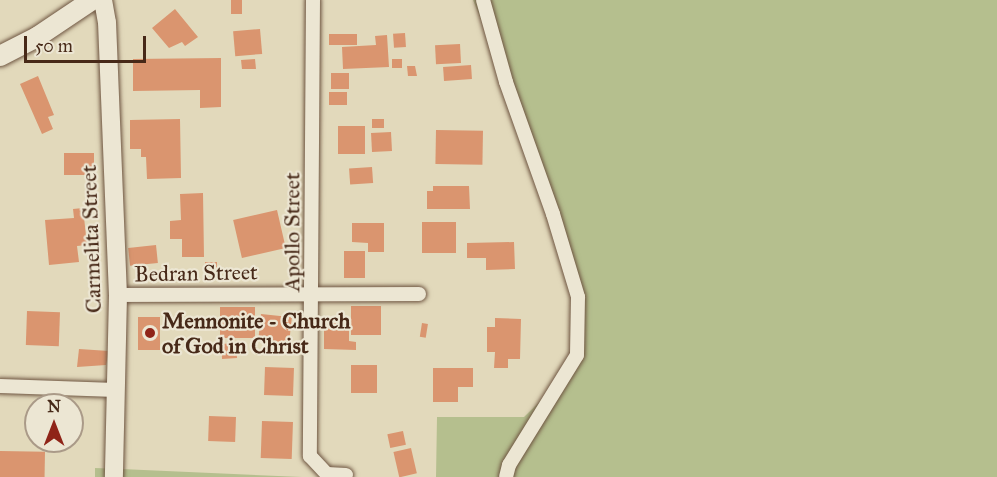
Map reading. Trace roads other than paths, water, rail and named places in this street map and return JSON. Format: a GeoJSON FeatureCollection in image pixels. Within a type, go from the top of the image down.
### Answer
{"type":"FeatureCollection","features":[{"type":"Feature","properties":{"kind":"main road"},"geometry":{"type":"LineString","coordinates":[[0,56],[37,37],[92,0]]}},
{"type":"Feature","properties":{"kind":"street","name":"Carmelita Street"},"geometry":{"type":"LineString","coordinates":[[103,0],[107,22],[118,295],[114,477]]}},
{"type":"Feature","properties":{"kind":"street","name":"Apollo Street"},"geometry":{"type":"LineString","coordinates":[[313,0],[313,293],[310,456],[327,474],[346,475]]}},
{"type":"Feature","properties":{"kind":"street"},"geometry":{"type":"LineString","coordinates":[[483,0],[506,82],[553,214],[578,297],[577,355],[509,465],[506,477]]}},
{"type":"Feature","properties":{"kind":"street","name":"Bedran Street"},"geometry":{"type":"LineString","coordinates":[[118,295],[419,294]]}},
{"type":"Feature","properties":{"kind":"street"},"geometry":{"type":"LineString","coordinates":[[0,386],[116,390]]}},
{"type":"Feature","properties":{"kind":"place","name":"Mennonite - Church of God in Christ"},"geometry":{"type":"Point","coordinates":[150,333]}}]}
